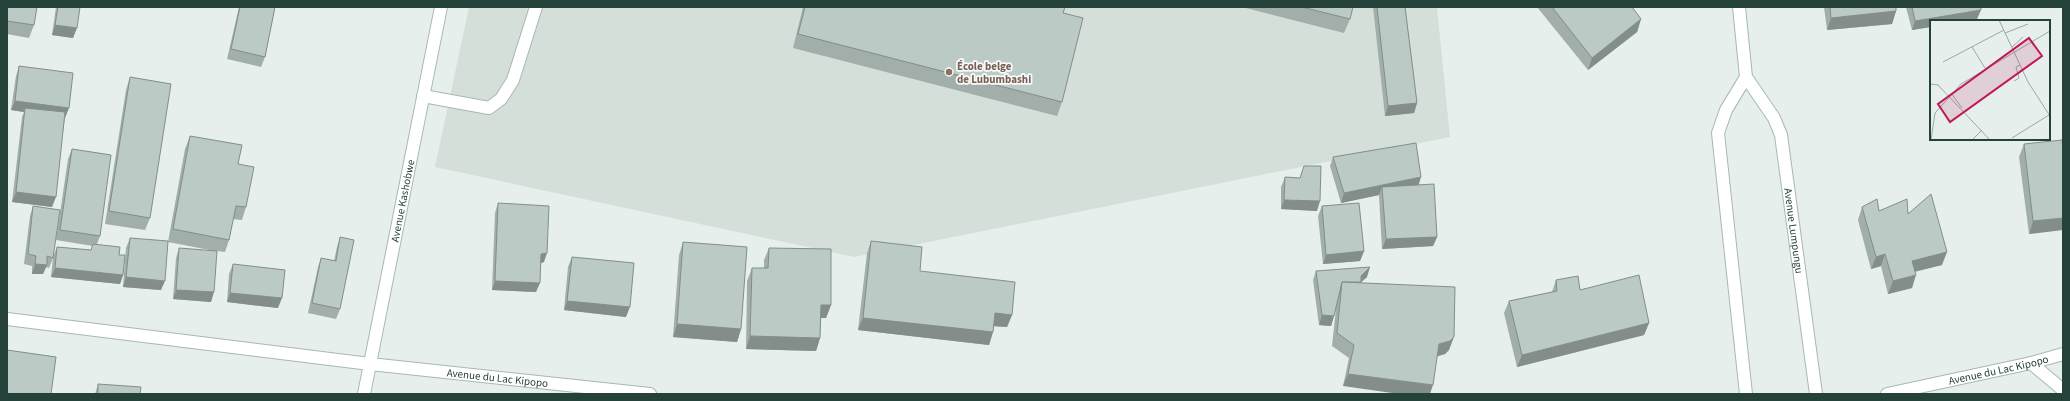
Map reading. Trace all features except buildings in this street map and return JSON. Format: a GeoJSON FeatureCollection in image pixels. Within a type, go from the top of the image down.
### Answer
{"type":"FeatureCollection","features":[{"type":"Feature","properties":{"kind":"street","name":"Avenue Kashobwe"},"geometry":{"type":"LineString","coordinates":[[364,394],[441,7]]}},
{"type":"Feature","properties":{"kind":"street"},"geometry":{"type":"LineString","coordinates":[[423,96],[489,108],[502,99],[512,80],[536,7]]}},
{"type":"Feature","properties":{"kind":"street","name":"Avenue Lumpungu"},"geometry":{"type":"LineString","coordinates":[[1739,7],[1746,77],[1774,118],[1781,135],[1816,394]]}},
{"type":"Feature","properties":{"kind":"street"},"geometry":{"type":"LineString","coordinates":[[1746,77],[1726,110],[1718,133],[1746,394]]}},
{"type":"Feature","properties":{"kind":"street","name":"Avenue du Lac Kipopo"},"geometry":{"type":"LineString","coordinates":[[7,319],[370,364],[650,394]]}},
{"type":"Feature","properties":{"kind":"street","name":"Avenue du Lac Kipopo"},"geometry":{"type":"LineString","coordinates":[[1887,394],[2031,363],[2063,354]]}},
{"type":"Feature","properties":{"kind":"street"},"geometry":{"type":"LineString","coordinates":[[2031,363],[2063,390]]}},
{"type":"Feature","properties":{"kind":"shaded area","name":"École belge de Lubumbashi"},"geometry":{"type":"Polygon","coordinates":[[[469,7],[1437,7],[1450,137],[854,257],[435,167],[469,7]]]}},
{"type":"Feature","properties":{"kind":"place","name":"École belge de Lubumbashi"},"geometry":{"type":"Point","coordinates":[949,72]}}]}
